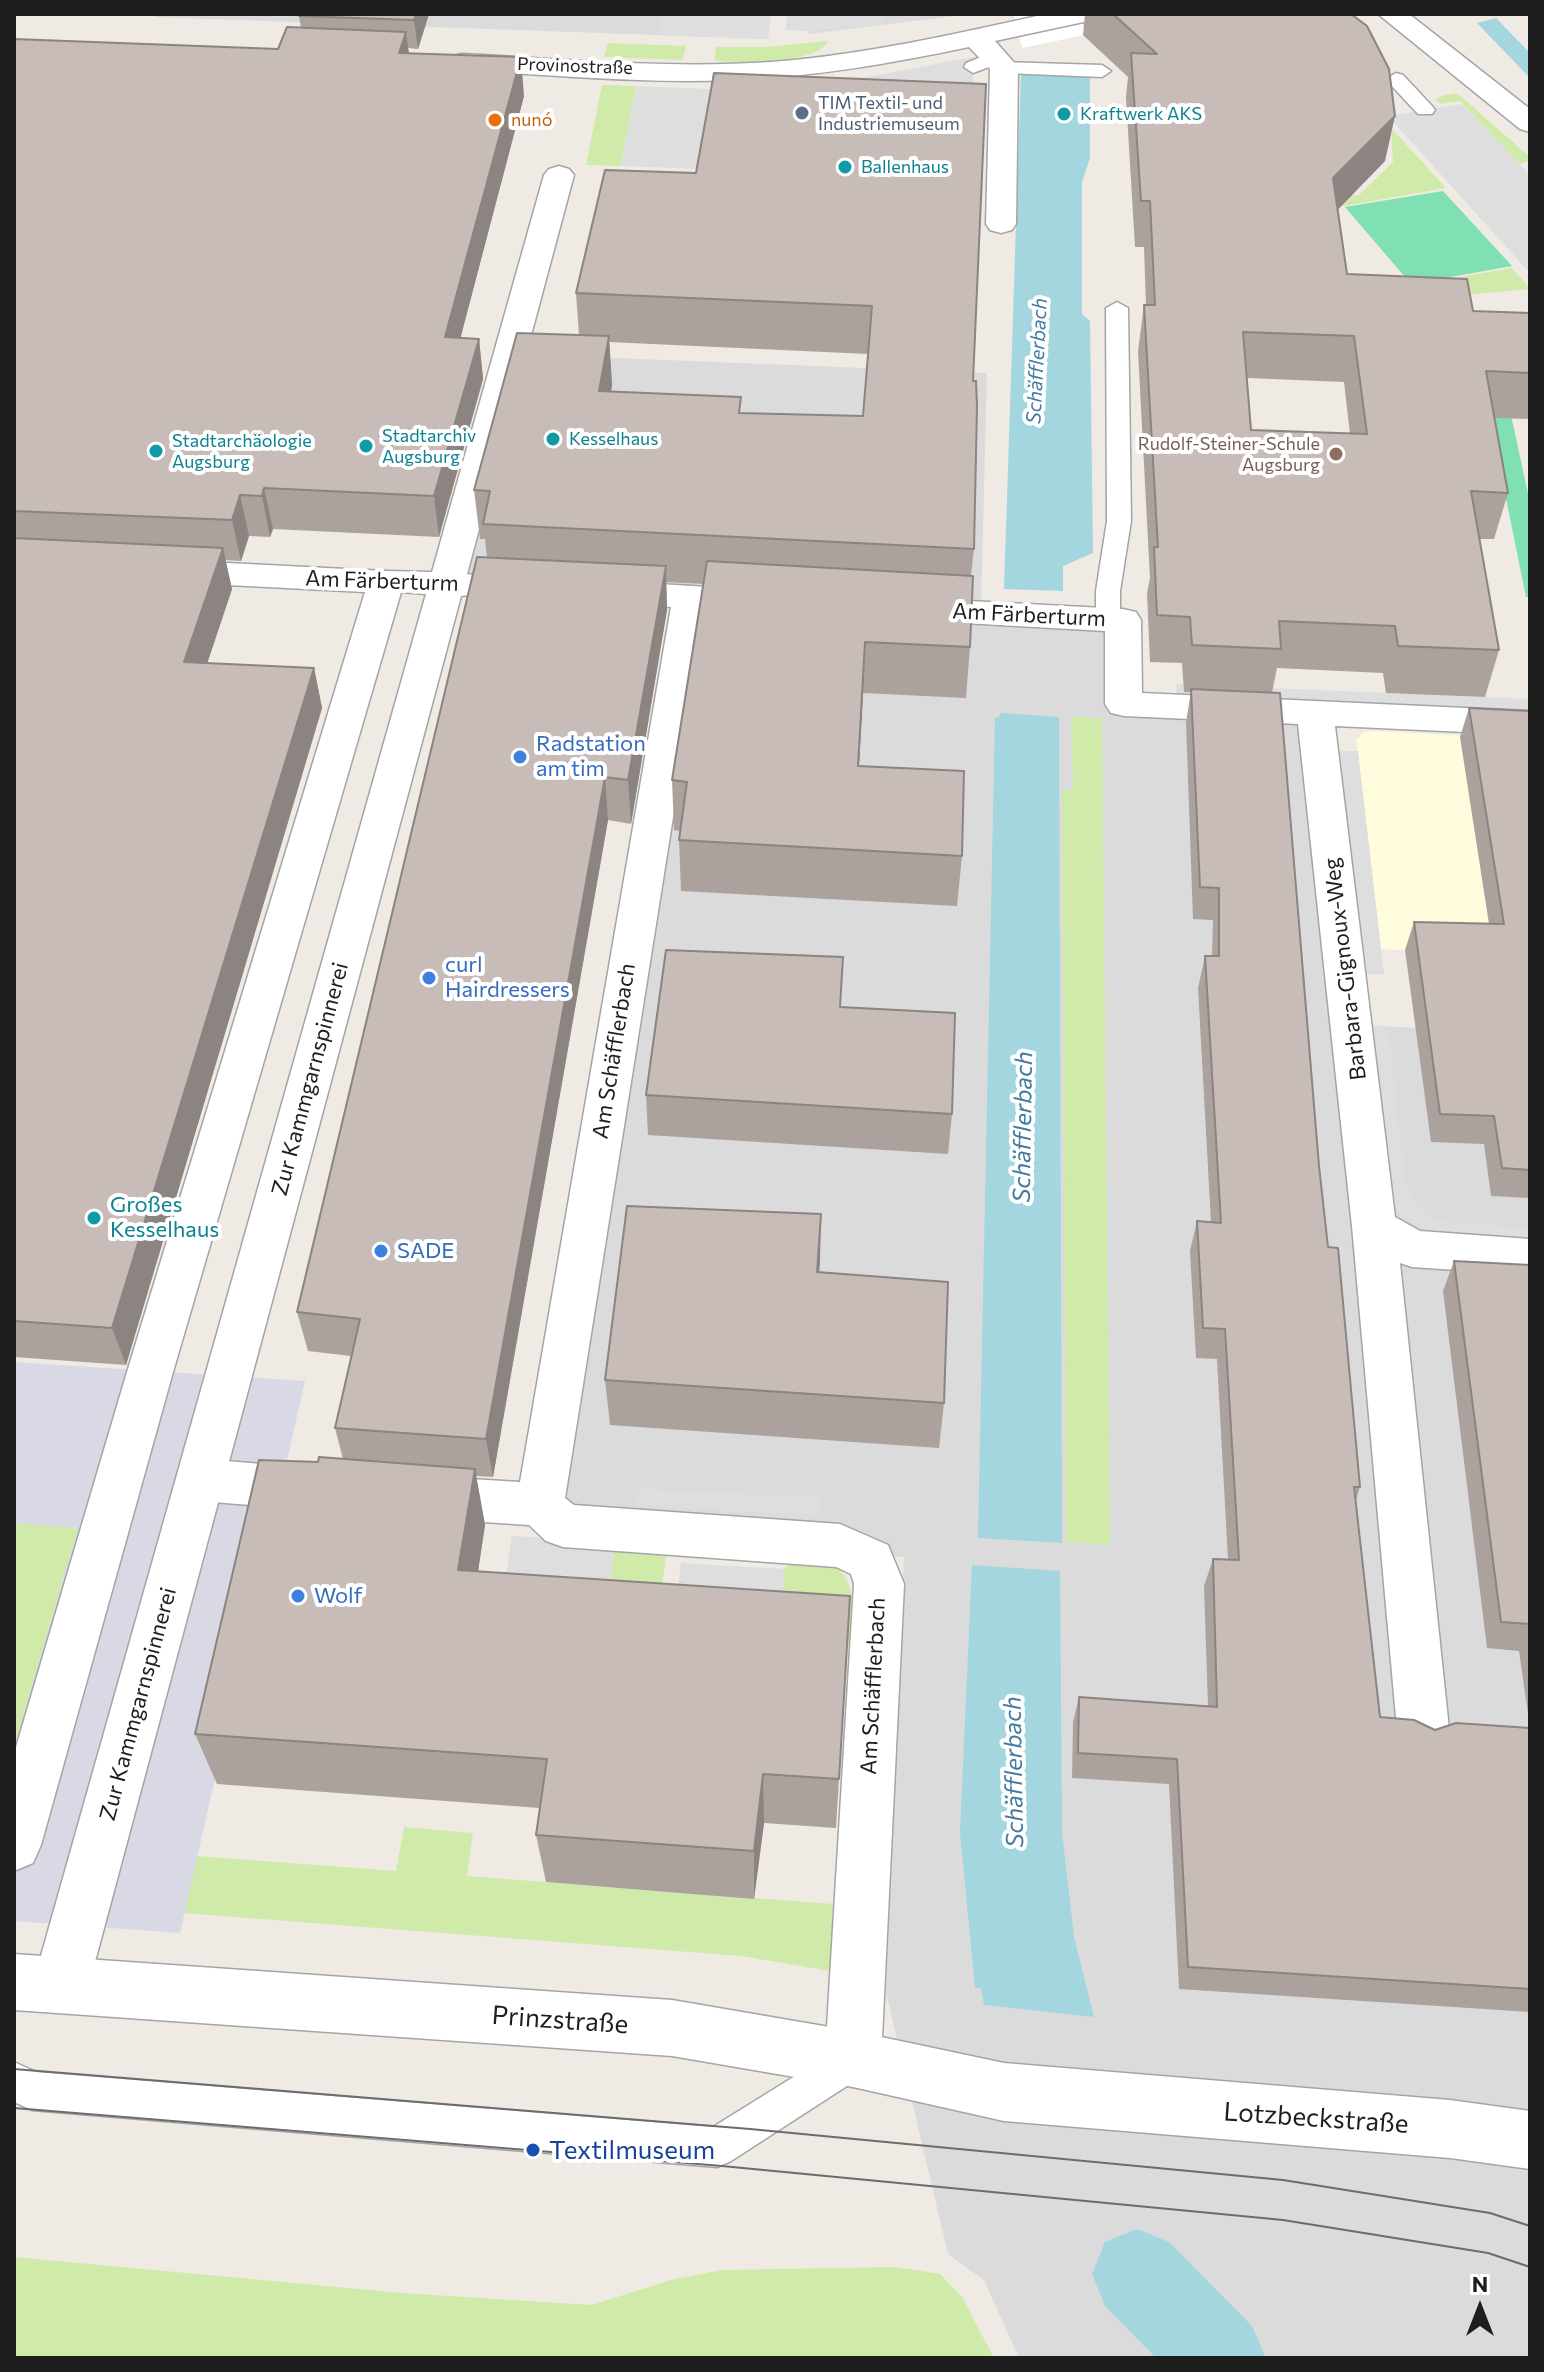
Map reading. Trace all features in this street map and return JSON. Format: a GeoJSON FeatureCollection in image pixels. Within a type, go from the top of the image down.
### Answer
{"type":"FeatureCollection","features":[{"type":"Feature","properties":{"kind":"street","name":"Provinostraße"},"geometry":{"type":"LineString","coordinates":[[437,61],[727,83],[1082,14]]}},
{"type":"Feature","properties":{"kind":"street"},"geometry":{"type":"LineString","coordinates":[[1400,15],[1530,123]]}},
{"type":"Feature","properties":{"kind":"street"},"geometry":{"type":"LineString","coordinates":[[975,37],[990,64],[1001,224]]}},
{"type":"Feature","properties":{"kind":"street","name":"Zur Kammgarnspinnerei"},"geometry":{"type":"LineString","coordinates":[[38,1983],[200,1480],[559,175]]}},
{"type":"Feature","properties":{"kind":"street","name":"Am Färberturm"},"geometry":{"type":"LineString","coordinates":[[138,570],[510,587]]}},
{"type":"Feature","properties":{"kind":"street"},"geometry":{"type":"LineString","coordinates":[[14,1845],[154,1356],[386,582]]}},
{"type":"Feature","properties":{"kind":"street"},"geometry":{"type":"LineString","coordinates":[[589,591],[793,603]]}},
{"type":"Feature","properties":{"kind":"street","name":"Am Schäfflerbach"},"geometry":{"type":"LineString","coordinates":[[690,597],[540,1505],[563,1526],[840,1546],[871,1560],[879,1584],[853,2059]]}},
{"type":"Feature","properties":{"kind":"street","name":"Am Färberturm"},"geometry":{"type":"LineString","coordinates":[[882,607],[1123,620],[1124,704],[1530,723]]}},
{"type":"Feature","properties":{"kind":"street","name":"Barbara-Gignoux-Weg"},"geometry":{"type":"LineString","coordinates":[[1315,713],[1374,1226],[1423,1729]]}},
{"type":"Feature","properties":{"kind":"street"},"geometry":{"type":"LineString","coordinates":[[1374,1226],[1412,1249],[1530,1257]]}},
{"type":"Feature","properties":{"kind":"street"},"geometry":{"type":"LineString","coordinates":[[200,1480],[540,1505]]}},
{"type":"Feature","properties":{"kind":"street","name":"Prinzstraße"},"geometry":{"type":"LineString","coordinates":[[38,1983],[672,2028],[853,2059],[1004,2092],[1101,2102]]}},
{"type":"Feature","properties":{"kind":"street","name":"Lotzbeckstraße"},"geometry":{"type":"LineString","coordinates":[[1101,2102],[1450,2129],[1530,2140]]}},
{"type":"Feature","properties":{"kind":"lane"},"geometry":{"type":"LineString","coordinates":[[990,64],[1102,71]]}},
{"type":"Feature","properties":{"kind":"lane"},"geometry":{"type":"LineString","coordinates":[[1396,79],[1425,110]]}},
{"type":"Feature","properties":{"kind":"lane"},"geometry":{"type":"LineString","coordinates":[[1108,620],[1108,591],[1119,521],[1117,308]]}},
{"type":"Feature","properties":{"kind":"lane"},"geometry":{"type":"LineString","coordinates":[[14,2081],[32,2091],[717,2147],[853,2059]]}},
{"type":"Feature","properties":{"kind":"shaded area"},"geometry":{"type":"Polygon","coordinates":[[[155,14],[771,14],[768,39],[154,17],[155,14]]]}},
{"type":"Feature","properties":{"kind":"shaded area"},"geometry":{"type":"Polygon","coordinates":[[[662,14],[771,14],[767,39],[658,35],[662,14]]]}},
{"type":"Feature","properties":{"kind":"shaded area"},"geometry":{"type":"Polygon","coordinates":[[[787,14],[970,14],[808,34],[808,31],[786,30],[787,14]]]}},
{"type":"Feature","properties":{"kind":"shaded area"},"geometry":{"type":"Polygon","coordinates":[[[787,14],[885,14],[884,24],[809,31],[786,30],[787,14]]]}},
{"type":"Feature","properties":{"kind":"shaded area","name":"TIM Textil- und Industriemuseum"},"geometry":{"type":"Polygon","coordinates":[[[973,57],[974,148],[701,169],[621,166],[636,86],[711,89],[835,83],[973,57]]]}},
{"type":"Feature","properties":{"kind":"shaded area"},"geometry":{"type":"Polygon","coordinates":[[[1462,104],[1530,175],[1530,273],[1388,116],[1462,104]]]}},
{"type":"Feature","properties":{"kind":"shaded area"},"geometry":{"type":"Polygon","coordinates":[[[519,354],[987,373],[981,606],[1131,615],[1133,694],[1310,706],[1350,1024],[1530,1035],[1530,2358],[1019,2358],[984,2280],[948,2254],[886,1992],[904,1557],[517,1526],[678,606],[458,594],[519,354]]]}},
{"type":"Feature","properties":{"kind":"shaded area"},"geometry":{"type":"Polygon","coordinates":[[[1176,684],[1530,699],[1530,713],[1177,694],[1176,684]]]}},
{"type":"Feature","properties":{"kind":"shaded area"},"geometry":{"type":"Polygon","coordinates":[[[1364,732],[1530,739],[1530,957],[1381,949],[1356,740],[1364,732]]]}},
{"type":"Feature","properties":{"kind":"shaded area"},"geometry":{"type":"Polygon","coordinates":[[[1339,751],[1358,751],[1384,974],[1366,974],[1339,751]]]}},
{"type":"Feature","properties":{"kind":"shaded area"},"geometry":{"type":"Polygon","coordinates":[[[1368,1025],[1388,1027],[1405,1184],[1414,1204],[1435,1219],[1447,1222],[1530,1228],[1530,1243],[1430,1232],[1398,1211],[1392,1201],[1368,1025]]]}},
{"type":"Feature","properties":{"kind":"shaded area"},"geometry":{"type":"Polygon","coordinates":[[[14,1362],[305,1381],[180,1933],[14,1921],[14,1747],[78,1528],[14,1523],[14,1362]]]}},
{"type":"Feature","properties":{"kind":"shaded area"},"geometry":{"type":"Polygon","coordinates":[[[639,1489],[822,1498],[821,1515],[637,1506],[639,1489]]]}},
{"type":"Feature","properties":{"kind":"shaded area"},"geometry":{"type":"Polygon","coordinates":[[[512,1536],[615,1542],[609,1589],[505,1582],[512,1536]]]}},
{"type":"Feature","properties":{"kind":"shaded area"},"geometry":{"type":"Polygon","coordinates":[[[681,1563],[784,1569],[781,1617],[675,1609],[681,1563]]]}},
{"type":"Feature","properties":{"kind":"green space"},"geometry":{"type":"Polygon","coordinates":[[[828,41],[810,54],[776,61],[714,60],[716,47],[767,47],[828,41]]]}},
{"type":"Feature","properties":{"kind":"green space"},"geometry":{"type":"Polygon","coordinates":[[[608,43],[686,46],[683,60],[604,57],[608,43]]]}},
{"type":"Feature","properties":{"kind":"green space"},"geometry":{"type":"Polygon","coordinates":[[[602,85],[636,86],[621,166],[586,165],[602,85]]]}},
{"type":"Feature","properties":{"kind":"green space"},"geometry":{"type":"Polygon","coordinates":[[[1457,93],[1530,157],[1530,161],[1519,164],[1460,101],[1441,104],[1435,100],[1457,93]]]}},
{"type":"Feature","properties":{"kind":"green space"},"geometry":{"type":"Polygon","coordinates":[[[1391,128],[1446,188],[1343,206],[1338,199],[1341,196],[1359,195],[1393,162],[1391,128]]]}},
{"type":"Feature","properties":{"kind":"green space"},"geometry":{"type":"Polygon","coordinates":[[[1443,191],[1512,266],[1411,284],[1345,207],[1443,191]]]}},
{"type":"Feature","properties":{"kind":"green space"},"geometry":{"type":"Polygon","coordinates":[[[1512,268],[1530,289],[1454,296],[1413,285],[1512,268]]]}},
{"type":"Feature","properties":{"kind":"green space"},"geometry":{"type":"Polygon","coordinates":[[[1471,326],[1492,327],[1530,503],[1530,597],[1526,597],[1471,326]]]}},
{"type":"Feature","properties":{"kind":"green space"},"geometry":{"type":"Polygon","coordinates":[[[1071,717],[1102,718],[1110,1545],[1066,1542],[1062,790],[1073,790],[1071,717]]]}},
{"type":"Feature","properties":{"kind":"green space"},"geometry":{"type":"Polygon","coordinates":[[[14,1523],[78,1528],[14,1747],[14,1523]]]}},
{"type":"Feature","properties":{"kind":"green space"},"geometry":{"type":"Polygon","coordinates":[[[657,1544],[666,1555],[659,1611],[493,1601],[497,1572],[506,1572],[505,1581],[609,1588],[614,1550],[657,1544]]]}},
{"type":"Feature","properties":{"kind":"green space"},"geometry":{"type":"Polygon","coordinates":[[[803,1552],[835,1567],[849,1586],[852,1598],[850,1646],[694,1635],[780,1621],[784,1569],[803,1552]]]}},
{"type":"Feature","properties":{"kind":"green space"},"geometry":{"type":"Polygon","coordinates":[[[404,1827],[473,1833],[467,1876],[833,1904],[830,1971],[741,1956],[183,1913],[196,1856],[396,1871],[404,1827]]]}},
{"type":"Feature","properties":{"kind":"green space"},"geometry":{"type":"Polygon","coordinates":[[[14,2257],[402,2293],[592,2305],[671,2280],[722,2270],[896,2267],[940,2274],[962,2297],[994,2358],[14,2358],[14,2257]]]}},
{"type":"Feature","properties":{"kind":"water"},"geometry":{"type":"Polygon","coordinates":[[[1496,18],[1530,53],[1530,78],[1477,23],[1496,18]]]}},
{"type":"Feature","properties":{"kind":"water"},"geometry":{"type":"Polygon","coordinates":[[[1021,73],[1090,76],[1090,158],[1082,182],[1082,314],[1090,321],[1093,553],[1063,566],[1063,591],[1004,589],[1021,73]]]}},
{"type":"Feature","properties":{"kind":"water"},"geometry":{"type":"Polygon","coordinates":[[[1000,713],[1059,717],[1062,1543],[978,1538],[995,717],[999,718],[1000,713]]]}},
{"type":"Feature","properties":{"kind":"water"},"geometry":{"type":"Polygon","coordinates":[[[972,1565],[1060,1571],[1062,1832],[1074,1937],[1094,2017],[984,2005],[981,1988],[975,1988],[960,1832],[972,1565]]]}},
{"type":"Feature","properties":{"kind":"pier"},"geometry":{"type":"Polygon","coordinates":[[[1014,14],[1080,14],[1085,35],[1022,48],[1014,14]]]}},
{"type":"Feature","properties":{"kind":"building"},"geometry":{"type":"Polygon","coordinates":[[[299,14],[416,14],[414,20],[299,14]]]}},
{"type":"Feature","properties":{"kind":"building","name":"Rudolf-Steiner-Schule Augsburg"},"geometry":{"type":"Polygon","coordinates":[[[1113,14],[1351,14],[1367,26],[1389,69],[1395,116],[1333,178],[1347,274],[1467,279],[1473,311],[1530,313],[1530,373],[1486,371],[1508,493],[1471,491],[1499,650],[1398,646],[1395,626],[1279,621],[1281,649],[1192,645],[1190,617],[1157,615],[1154,547],[1158,547],[1144,305],[1155,305],[1150,201],[1141,201],[1131,53],[1157,54],[1113,14]],[[1243,332],[1251,430],[1367,434],[1354,336],[1243,332]]]}},
{"type":"Feature","properties":{"kind":"building"},"geometry":{"type":"Polygon","coordinates":[[[287,27],[406,32],[399,53],[521,57],[445,337],[479,339],[434,496],[264,488],[262,496],[240,495],[232,520],[14,511],[14,39],[278,49],[287,27]]]}},
{"type":"Feature","properties":{"kind":"building"},"geometry":{"type":"Polygon","coordinates":[[[714,73],[986,84],[973,381],[976,381],[977,406],[974,549],[483,524],[490,491],[474,490],[517,333],[609,336],[599,391],[741,397],[739,413],[863,416],[872,306],[576,293],[605,170],[696,173],[714,73]]]}},
{"type":"Feature","properties":{"kind":"building"},"geometry":{"type":"Polygon","coordinates":[[[14,538],[223,548],[184,662],[314,668],[112,1328],[14,1321],[14,538]]]}},
{"type":"Feature","properties":{"kind":"building"},"geometry":{"type":"Polygon","coordinates":[[[477,557],[666,566],[628,780],[605,777],[486,1439],[335,1428],[360,1319],[297,1312],[477,557]]]}},
{"type":"Feature","properties":{"kind":"building"},"geometry":{"type":"Polygon","coordinates":[[[707,561],[973,576],[970,647],[865,642],[858,766],[964,771],[962,856],[679,840],[687,782],[672,780],[707,561]]]}},
{"type":"Feature","properties":{"kind":"building"},"geometry":{"type":"Polygon","coordinates":[[[1191,689],[1280,693],[1319,1166],[1328,1247],[1338,1248],[1360,1487],[1354,1487],[1380,1717],[1414,1720],[1435,1730],[1456,1723],[1530,1728],[1530,1989],[1188,1967],[1177,1759],[1078,1753],[1079,1697],[1217,1707],[1213,1559],[1239,1560],[1225,1329],[1203,1328],[1197,1221],[1221,1223],[1205,956],[1219,956],[1219,888],[1200,887],[1191,689]]]}},
{"type":"Feature","properties":{"kind":"building"},"geometry":{"type":"Polygon","coordinates":[[[1469,708],[1530,711],[1530,1170],[1502,1168],[1494,1116],[1440,1114],[1414,922],[1504,924],[1469,708]]]}},
{"type":"Feature","properties":{"kind":"building"},"geometry":{"type":"Polygon","coordinates":[[[666,950],[843,957],[840,1007],[955,1013],[952,1114],[646,1095],[666,950]]]}},
{"type":"Feature","properties":{"kind":"building"},"geometry":{"type":"Polygon","coordinates":[[[627,1206],[821,1214],[817,1272],[948,1282],[944,1403],[605,1380],[627,1206]]]}},
{"type":"Feature","properties":{"kind":"building"},"geometry":{"type":"Polygon","coordinates":[[[1454,1261],[1530,1265],[1530,1624],[1501,1622],[1454,1261]]]}},
{"type":"Feature","properties":{"kind":"building"},"geometry":{"type":"Polygon","coordinates":[[[319,1457],[475,1469],[458,1570],[850,1596],[839,1779],[763,1774],[754,1851],[536,1835],[547,1759],[195,1734],[259,1460],[318,1462],[319,1457]]]}},
{"type":"Feature","properties":{"kind":"waterway","name":"Schäfflerbach"},"geometry":{"type":"LineString","coordinates":[[1137,2274],[1220,2358]]}},
{"type":"Feature","properties":{"kind":"tram line"},"geometry":{"type":"LineString","coordinates":[[14,2069],[750,2129],[1283,2180],[1490,2213],[1530,2226]]}},
{"type":"Feature","properties":{"kind":"tram line"},"geometry":{"type":"LineString","coordinates":[[14,2108],[722,2166],[1283,2220],[1488,2253],[1530,2267]]}},
{"type":"Feature","properties":{"kind":"place","name":"TIM Textil- und Industriemuseum"},"geometry":{"type":"Point","coordinates":[802,113]}},
{"type":"Feature","properties":{"kind":"place","name":"Kraftwerk AKS"},"geometry":{"type":"Point","coordinates":[1064,114]}},
{"type":"Feature","properties":{"kind":"place","name":"nunó"},"geometry":{"type":"Point","coordinates":[495,120]}},
{"type":"Feature","properties":{"kind":"place","name":"Ballenhaus"},"geometry":{"type":"Point","coordinates":[845,167]}},
{"type":"Feature","properties":{"kind":"place","name":"Kesselhaus"},"geometry":{"type":"Point","coordinates":[553,439]}},
{"type":"Feature","properties":{"kind":"place","name":"Stadtarchiv Augsburg"},"geometry":{"type":"Point","coordinates":[366,446]}},
{"type":"Feature","properties":{"kind":"place","name":"Stadtarchäologie Augsburg"},"geometry":{"type":"Point","coordinates":[156,451]}},
{"type":"Feature","properties":{"kind":"place","name":"Rudolf-Steiner-Schule Augsburg"},"geometry":{"type":"Point","coordinates":[1336,454]}},
{"type":"Feature","properties":{"kind":"place","name":"Radstation am tim"},"geometry":{"type":"Point","coordinates":[520,757]}},
{"type":"Feature","properties":{"kind":"place","name":"curl Hairdressers"},"geometry":{"type":"Point","coordinates":[429,978]}},
{"type":"Feature","properties":{"kind":"place","name":"Großes Kesselhaus"},"geometry":{"type":"Point","coordinates":[94,1218]}},
{"type":"Feature","properties":{"kind":"place","name":"SADE"},"geometry":{"type":"Point","coordinates":[381,1251]}},
{"type":"Feature","properties":{"kind":"place","name":"Wolf"},"geometry":{"type":"Point","coordinates":[298,1596]}},
{"type":"Feature","properties":{"kind":"place","name":"Textilmuseum"},"geometry":{"type":"Point","coordinates":[533,2150]}}]}
